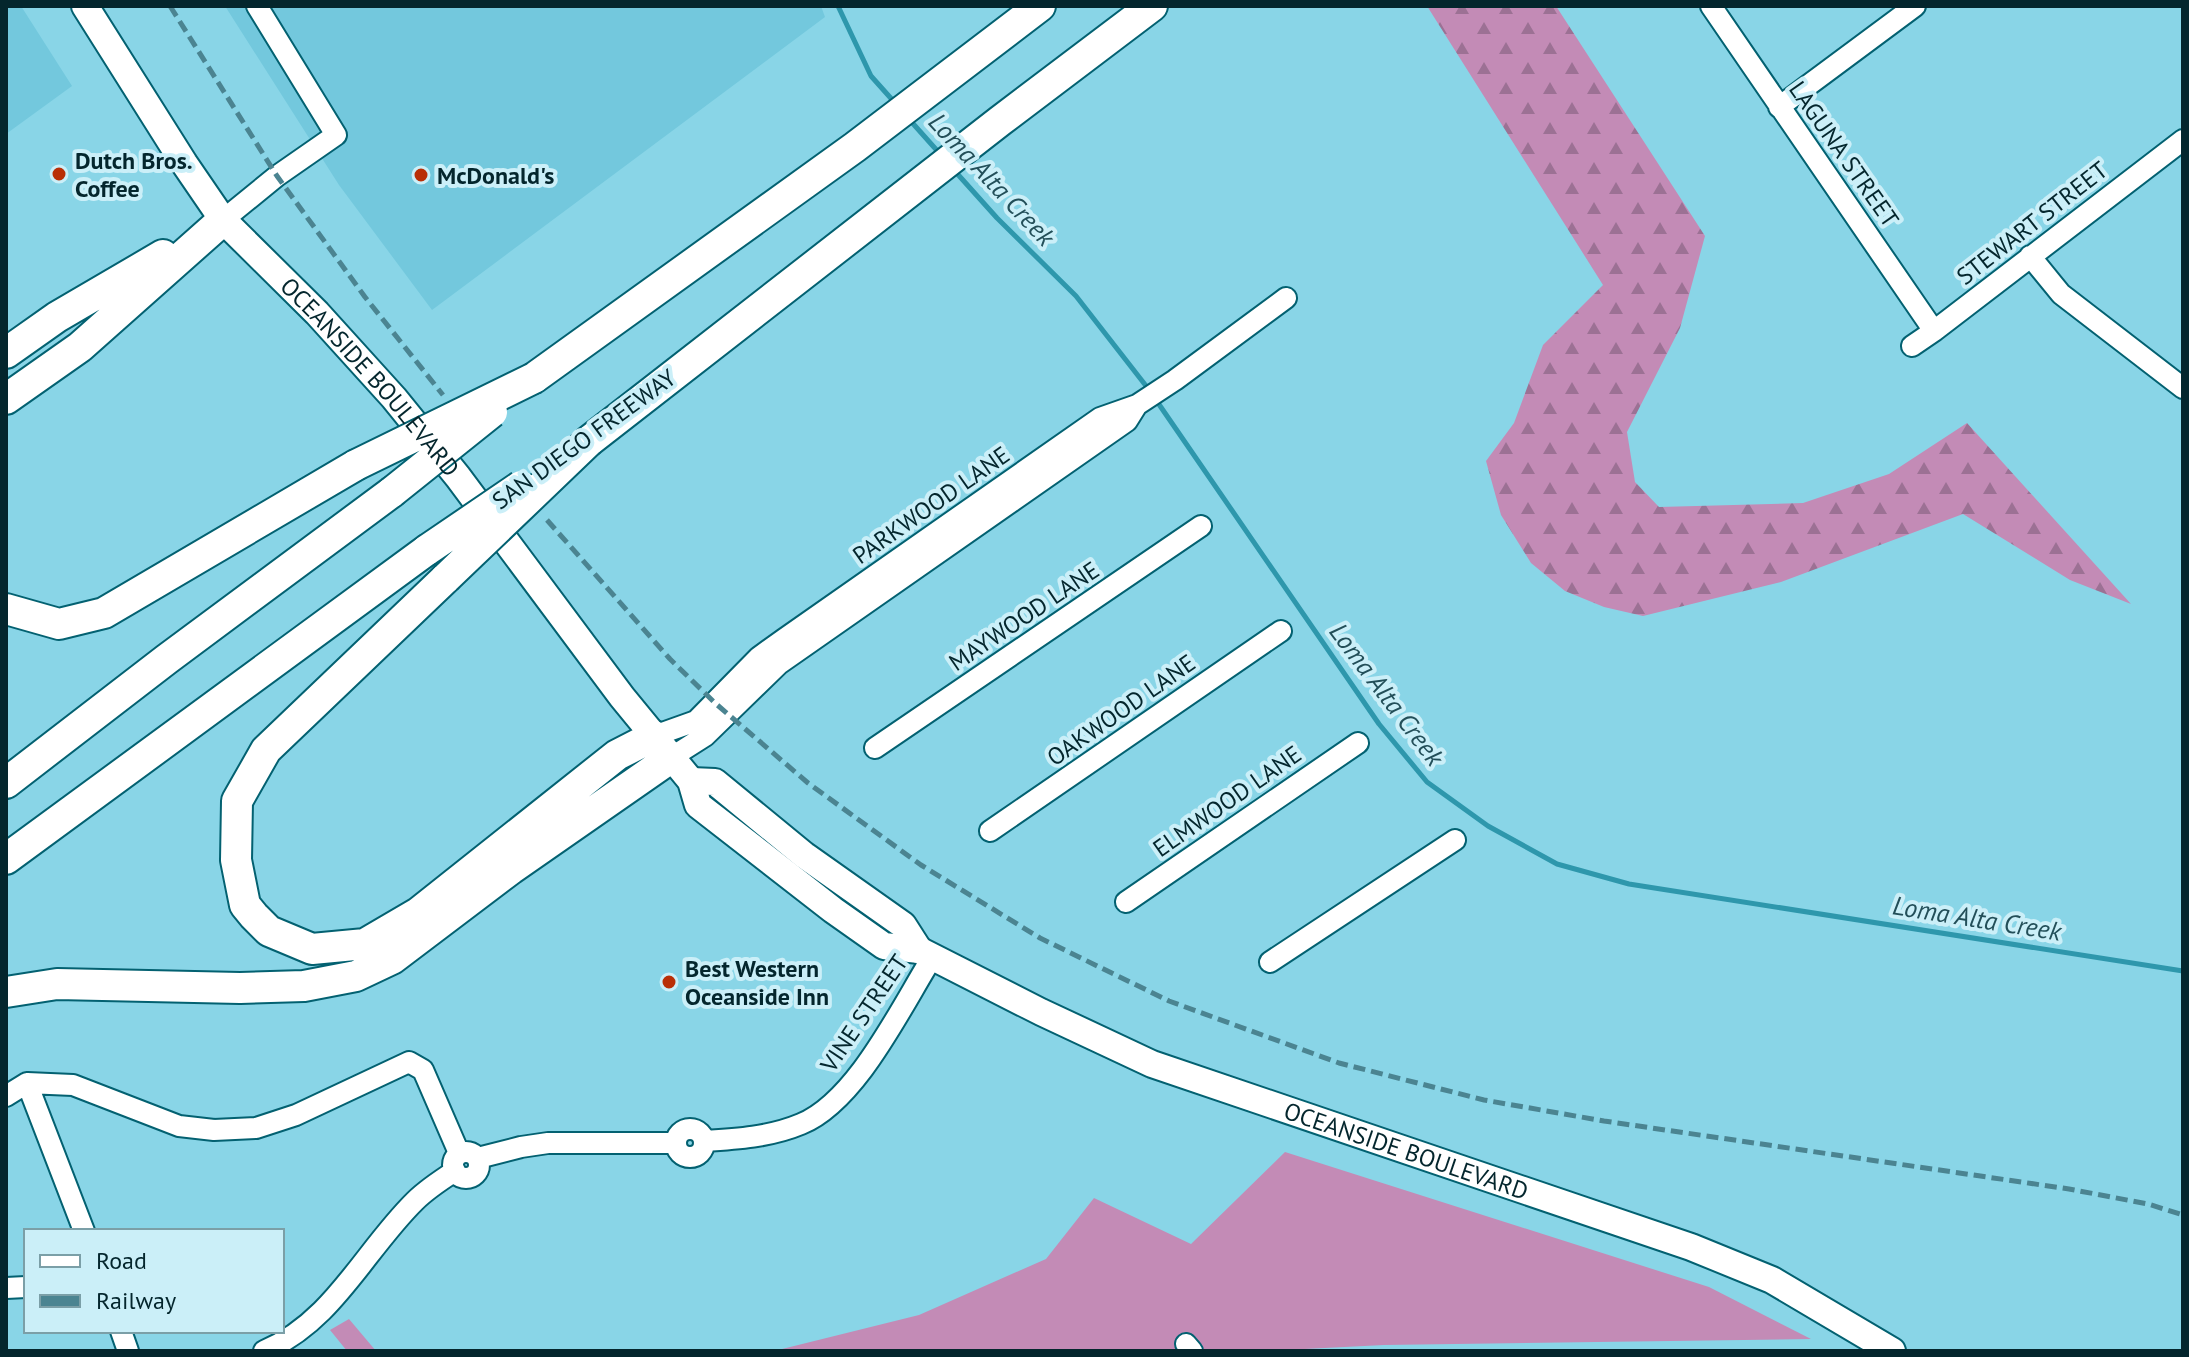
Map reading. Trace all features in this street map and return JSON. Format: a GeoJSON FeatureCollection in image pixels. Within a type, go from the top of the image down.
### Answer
{"type":"FeatureCollection","features":[{"type":"Feature","properties":{"kind":"highway"},"geometry":{"type":"LineString","coordinates":[[6,783],[392,492],[534,378],[855,147],[1040,6]]}},
{"type":"Feature","properties":{"kind":"highway","name":"SAN DIEGO FREEWAY"},"geometry":{"type":"LineString","coordinates":[[6,859],[427,550],[589,441],[1152,6]]}},
{"type":"Feature","properties":{"kind":"highway"},"geometry":{"type":"LineString","coordinates":[[6,353],[57,317],[223,220]]}},
{"type":"Feature","properties":{"kind":"highway"},"geometry":{"type":"LineString","coordinates":[[6,399],[80,347],[223,220]]}},
{"type":"Feature","properties":{"kind":"highway"},"geometry":{"type":"LineString","coordinates":[[6,609],[59,624],[104,613],[356,465],[534,378]]}},
{"type":"Feature","properties":{"kind":"highway"},"geometry":{"type":"LineString","coordinates":[[589,441],[266,750],[237,801],[236,860],[245,905],[269,931],[312,949],[365,944],[418,913],[617,755],[663,747]]}},
{"type":"Feature","properties":{"kind":"highway"},"geometry":{"type":"LineString","coordinates":[[6,992],[57,984],[240,988],[304,986],[356,976],[392,959],[511,869],[663,747]]}},
{"type":"Feature","properties":{"kind":"main road","name":"OCEANSIDE BOULEVARD"},"geometry":{"type":"LineString","coordinates":[[85,6],[223,220],[317,313],[394,398],[691,781],[715,782],[804,855],[903,925],[926,953],[1041,1012],[1152,1064],[1691,1247],[1772,1280],[1892,1351]]}},
{"type":"Feature","properties":{"kind":"street"},"geometry":{"type":"LineString","coordinates":[[223,220],[277,176],[336,135],[257,6]]}},
{"type":"Feature","properties":{"kind":"street","name":"LAGUNA STREET"},"geometry":{"type":"LineString","coordinates":[[1711,6],[1934,331]]}},
{"type":"Feature","properties":{"kind":"street"},"geometry":{"type":"LineString","coordinates":[[1779,107],[1915,6]]}},
{"type":"Feature","properties":{"kind":"street","name":"STEWART STREET"},"geometry":{"type":"LineString","coordinates":[[1912,346],[2183,140]]}},
{"type":"Feature","properties":{"kind":"street"},"geometry":{"type":"LineString","coordinates":[[2030,256],[2061,294],[2183,388]]}},
{"type":"Feature","properties":{"kind":"street","name":"PARKWOOD LANE"},"geometry":{"type":"LineString","coordinates":[[663,747],[696,721],[759,657],[1100,418],[1137,405],[1286,298]]}},
{"type":"Feature","properties":{"kind":"street","name":"PARKWOOD LANE"},"geometry":{"type":"LineString","coordinates":[[663,747],[705,736],[779,664],[1127,421],[1137,405]]}},
{"type":"Feature","properties":{"kind":"street","name":"MAYWOOD LANE"},"geometry":{"type":"LineString","coordinates":[[875,748],[1201,526]]}},
{"type":"Feature","properties":{"kind":"street","name":"OAKWOOD LANE"},"geometry":{"type":"LineString","coordinates":[[990,831],[1281,631]]}},
{"type":"Feature","properties":{"kind":"street","name":"ELMWOOD LANE"},"geometry":{"type":"LineString","coordinates":[[1126,902],[1358,743]]}},
{"type":"Feature","properties":{"kind":"street"},"geometry":{"type":"LineString","coordinates":[[1270,962],[1455,840]]}},
{"type":"Feature","properties":{"kind":"street","name":"VINE STREET"},"geometry":{"type":"LineString","coordinates":[[264,1351],[306,1328],[341,1291],[413,1203],[464,1161],[548,1143],[675,1143],[682,1130],[689,1128],[702,1134],[704,1141],[741,1139],[781,1132],[822,1113],[858,1077],[926,953]]}},
{"type":"Feature","properties":{"kind":"street"},"geometry":{"type":"LineString","coordinates":[[6,1096],[27,1083],[73,1085],[179,1126],[214,1130],[256,1128],[296,1115],[409,1062],[423,1070],[464,1161]]}},
{"type":"Feature","properties":{"kind":"street"},"geometry":{"type":"LineString","coordinates":[[27,1083],[83,1229]]}},
{"type":"Feature","properties":{"kind":"shaded area"},"geometry":{"type":"Polygon","coordinates":[[[6,6],[21,6],[72,86],[6,134],[6,6]]]}},
{"type":"Feature","properties":{"kind":"shaded area"},"geometry":{"type":"Polygon","coordinates":[[[225,6],[821,6],[825,17],[432,310],[339,185],[225,6]]]}},
{"type":"Feature","properties":{"kind":"green space"},"geometry":{"type":"Polygon","coordinates":[[[1427,6],[1556,6],[1705,236],[1680,328],[1627,432],[1635,482],[1659,507],[1803,503],[1889,474],[1967,423],[2131,604],[2070,580],[1963,514],[1781,582],[1643,616],[1604,607],[1565,591],[1531,563],[1501,515],[1486,461],[1514,423],[1543,345],[1603,285],[1427,6]]]}},
{"type":"Feature","properties":{"kind":"green space"},"geometry":{"type":"Polygon","coordinates":[[[1285,1152],[1709,1287],[1811,1339],[1384,1345],[1264,1351],[774,1351],[919,1315],[1046,1259],[1094,1198],[1191,1244],[1285,1152]]]}},
{"type":"Feature","properties":{"kind":"green space"},"geometry":{"type":"Polygon","coordinates":[[[349,1319],[376,1351],[347,1351],[330,1330],[349,1319]]]}},
{"type":"Feature","properties":{"kind":"waterway","name":"Loma Alta Creek"},"geometry":{"type":"LineString","coordinates":[[838,6],[871,76],[896,104]]}},
{"type":"Feature","properties":{"kind":"waterway","name":"Loma Alta Creek"},"geometry":{"type":"LineString","coordinates":[[908,118],[941,155]]}},
{"type":"Feature","properties":{"kind":"waterway","name":"Loma Alta Creek"},"geometry":{"type":"LineString","coordinates":[[953,169],[997,218],[1076,296],[1150,391]]}},
{"type":"Feature","properties":{"kind":"waterway","name":"Loma Alta Creek"},"geometry":{"type":"LineString","coordinates":[[1156,400],[1379,724],[1427,782],[1488,826],[1557,864],[1629,884],[2183,971]]}},
{"type":"Feature","properties":{"kind":"railway"},"geometry":{"type":"LineString","coordinates":[[170,6],[277,176],[365,297],[443,395]]}},
{"type":"Feature","properties":{"kind":"railway"},"geometry":{"type":"LineString","coordinates":[[547,520],[670,659],[715,703],[808,783],[921,865],[1040,938],[1169,1001],[1339,1063],[1484,1100],[1604,1121],[2069,1189],[2148,1204],[2183,1215]]}},
{"type":"Feature","properties":{"kind":"place","name":"Dutch Bros. Coffee"},"geometry":{"type":"Point","coordinates":[59,174]}},
{"type":"Feature","properties":{"kind":"place","name":"McDonald's"},"geometry":{"type":"Point","coordinates":[421,175]}},
{"type":"Feature","properties":{"kind":"place","name":"Best Western Oceanside Inn"},"geometry":{"type":"Point","coordinates":[669,982]}}]}
